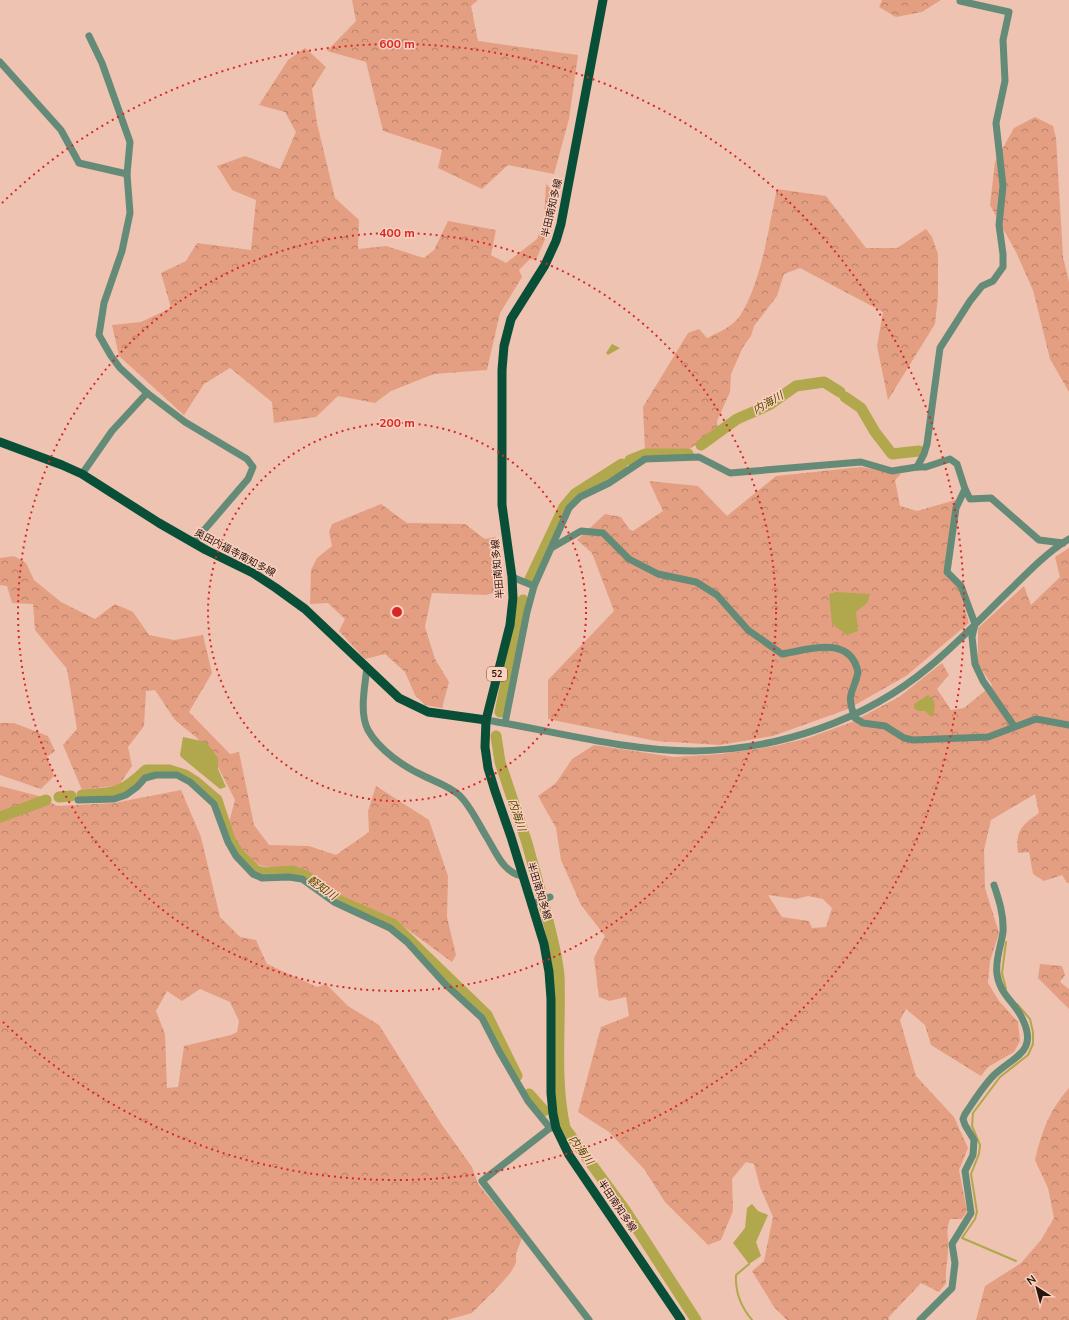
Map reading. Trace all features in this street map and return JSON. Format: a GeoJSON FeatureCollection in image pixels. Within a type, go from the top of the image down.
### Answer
{"type":"FeatureCollection","features":[{"type":"Feature","properties":{"kind":"main road","name":"半田南知多線"},"geometry":{"type":"LineString","coordinates":[[603,0],[561,224],[556,242],[545,265],[511,319],[504,346],[502,370],[502,504],[512,577],[513,598],[510,626],[486,720],[486,747],[488,768],[544,944],[549,972],[551,999],[551,1093],[553,1128],[569,1155],[681,1320]]}},
{"type":"Feature","properties":{"kind":"main road","name":"奥田内福寺南知多線"},"geometry":{"type":"LineString","coordinates":[[0,442],[82,474],[193,543],[253,573],[305,609],[367,667],[387,689],[411,705],[448,716],[486,720]]}},
{"type":"Feature","properties":{"kind":"street"},"geometry":{"type":"LineString","coordinates":[[916,467],[924,454],[940,348],[970,301],[982,286],[993,280],[1002,267],[1003,254],[999,225],[1003,186],[996,123],[1005,81],[1003,40],[1009,12],[960,1]]}},
{"type":"Feature","properties":{"kind":"street"},"geometry":{"type":"LineString","coordinates":[[89,36],[102,63],[130,142],[127,174],[130,214],[122,251],[104,303],[99,335],[120,368],[147,393],[185,422],[247,459],[254,467],[248,479],[193,543]]}},
{"type":"Feature","properties":{"kind":"street"},"geometry":{"type":"LineString","coordinates":[[0,62],[61,130],[79,163],[127,174]]}},
{"type":"Feature","properties":{"kind":"street"},"geometry":{"type":"LineString","coordinates":[[82,474],[112,431],[147,393]]}},
{"type":"Feature","properties":{"kind":"street"},"geometry":{"type":"LineString","coordinates":[[505,724],[527,612],[534,586],[569,508],[580,497],[609,483],[645,459],[699,457],[730,473],[861,462],[892,471],[926,467],[950,459],[957,464],[965,489],[970,499],[991,498],[1038,540],[1066,541]]}},
{"type":"Feature","properties":{"kind":"street"},"geometry":{"type":"LineString","coordinates":[[965,489],[956,508],[947,572],[960,586],[975,624],[972,637],[975,664],[983,681],[1014,726]]}},
{"type":"Feature","properties":{"kind":"street"},"geometry":{"type":"LineString","coordinates":[[552,547],[581,531],[603,533],[629,559],[658,574],[696,582],[712,592],[748,630],[782,654],[824,647],[843,649],[852,656],[858,672],[850,692],[853,714],[858,722],[885,726],[904,738],[914,740],[988,736],[1036,719],[1069,725]]}},
{"type":"Feature","properties":{"kind":"street"},"geometry":{"type":"LineString","coordinates":[[486,720],[620,743],[694,751],[747,746],[775,741],[820,728],[853,714],[911,681],[975,624],[1027,573],[1066,541]]}},
{"type":"Feature","properties":{"kind":"street"},"geometry":{"type":"LineString","coordinates":[[512,577],[534,586]]}},
{"type":"Feature","properties":{"kind":"street"},"geometry":{"type":"LineString","coordinates":[[367,667],[363,712],[367,729],[375,740],[399,761],[423,776],[448,787],[460,796],[502,862],[513,874],[523,876]]}},
{"type":"Feature","properties":{"kind":"street"},"geometry":{"type":"LineString","coordinates":[[78,800],[114,799],[126,795],[137,787],[145,778],[156,775],[177,776],[190,782],[214,804],[228,842],[236,856],[253,874],[262,878],[289,877],[302,879],[334,902],[390,928],[407,942],[445,984],[482,1018],[528,1101],[553,1128],[482,1181],[589,1320]]}},
{"type":"Feature","properties":{"kind":"street"},"geometry":{"type":"LineString","coordinates":[[920,1320],[952,1288],[955,1263],[952,1244],[971,1213],[965,1171],[972,1156],[974,1140],[963,1119],[965,1114],[994,1075],[1020,1056],[1027,1042],[1027,1027],[1020,1013],[1002,991],[998,983],[997,971],[1003,931],[1003,912],[994,885]]}},
{"type":"Feature","properties":{"kind":"street"},"geometry":{"type":"LineString","coordinates":[[532,904],[550,897]]}},
{"type":"Feature","properties":{"kind":"green space"},"geometry":{"type":"Polygon","coordinates":[[[352,0],[478,0],[471,6],[478,41],[578,55],[569,119],[554,174],[508,165],[482,189],[438,168],[442,150],[383,131],[366,62],[327,51],[356,21],[352,0]]]}},
{"type":"Feature","properties":{"kind":"green space"},"geometry":{"type":"Polygon","coordinates":[[[882,0],[941,0],[922,12],[896,17],[879,7],[882,0]]]}},
{"type":"Feature","properties":{"kind":"green space"},"geometry":{"type":"Polygon","coordinates":[[[305,48],[326,67],[312,89],[317,123],[335,198],[359,220],[358,249],[386,246],[424,258],[434,250],[448,221],[496,230],[491,255],[506,263],[537,239],[544,220],[546,184],[556,194],[549,230],[536,260],[530,259],[519,270],[522,277],[500,313],[487,370],[434,374],[391,391],[375,403],[338,396],[316,417],[274,423],[272,402],[230,368],[204,384],[184,415],[119,356],[112,325],[141,322],[171,308],[161,273],[186,261],[197,243],[251,250],[256,200],[232,190],[217,166],[245,156],[280,169],[296,132],[285,112],[259,105],[288,60],[305,48]]]}},
{"type":"Feature","properties":{"kind":"green space"},"geometry":{"type":"Polygon","coordinates":[[[1035,117],[1053,126],[1056,138],[1063,257],[1069,282],[1069,392],[1050,359],[1033,290],[1016,252],[990,205],[995,162],[1014,128],[1035,117]]]}},
{"type":"Feature","properties":{"kind":"green space"},"geometry":{"type":"Polygon","coordinates":[[[777,189],[826,196],[866,248],[897,248],[926,229],[932,237],[938,254],[938,296],[935,324],[888,400],[877,346],[883,312],[800,268],[784,274],[777,296],[754,326],[751,336],[743,347],[731,374],[730,392],[717,421],[718,429],[687,451],[645,451],[643,407],[688,333],[699,329],[707,338],[737,320],[748,302],[759,271],[777,189]]]}},
{"type":"Feature","properties":{"kind":"green space"},"geometry":{"type":"Polygon","coordinates":[[[861,467],[901,474],[895,480],[900,506],[917,511],[959,499],[945,572],[958,587],[969,623],[906,676],[848,709],[773,736],[720,745],[656,741],[548,719],[548,680],[614,611],[592,553],[577,540],[605,514],[621,517],[629,529],[633,531],[663,511],[649,481],[698,486],[727,516],[776,476],[861,467]]]}},
{"type":"Feature","properties":{"kind":"green space"},"geometry":{"type":"Polygon","coordinates":[[[381,504],[407,523],[465,524],[485,539],[496,537],[504,590],[486,595],[432,593],[425,627],[435,659],[449,682],[442,708],[425,705],[415,695],[405,672],[385,654],[365,659],[339,631],[345,619],[328,603],[310,604],[311,570],[317,558],[332,546],[329,532],[332,524],[381,504]]]}},
{"type":"Feature","properties":{"kind":"green space"},"geometry":{"type":"Polygon","coordinates":[[[1069,548],[1069,883],[1067,883],[1062,875],[1044,881],[1033,874],[1029,852],[1018,853],[1017,840],[1021,830],[1028,821],[1039,813],[1035,794],[991,820],[984,850],[985,888],[999,933],[990,961],[988,983],[999,1001],[1018,1022],[1020,1041],[1014,1052],[988,1067],[981,1076],[931,1045],[925,1025],[906,1009],[900,1020],[916,1076],[954,1117],[968,1148],[959,1170],[967,1211],[962,1219],[950,1219],[947,1231],[948,1252],[946,1283],[939,1292],[921,1283],[888,1318],[889,1320],[787,1320],[774,1307],[752,1271],[764,1261],[773,1217],[760,1187],[754,1164],[746,1162],[732,1179],[733,1211],[721,1240],[708,1245],[665,1202],[644,1169],[609,1132],[578,1112],[601,1027],[629,1016],[626,997],[609,1001],[599,997],[594,958],[605,936],[581,905],[561,860],[556,828],[538,796],[556,783],[572,759],[594,745],[674,757],[721,754],[775,746],[808,738],[852,722],[899,697],[942,663],[949,675],[937,689],[951,710],[964,708],[992,685],[978,664],[978,628],[1024,586],[1031,605],[1060,577],[1055,557],[1069,548]],[[768,895],[782,917],[809,921],[812,928],[826,927],[832,908],[823,899],[808,896],[796,899],[768,895]]]}},
{"type":"Feature","properties":{"kind":"green space"},"geometry":{"type":"Polygon","coordinates":[[[14,556],[26,563],[34,580],[61,602],[95,619],[115,604],[133,612],[149,635],[174,640],[203,635],[212,673],[189,712],[230,754],[239,752],[254,825],[269,845],[309,846],[336,855],[369,832],[368,811],[376,786],[429,820],[448,876],[447,917],[456,955],[452,962],[396,921],[348,900],[308,873],[294,868],[277,869],[254,864],[238,847],[228,826],[235,800],[218,767],[197,738],[175,720],[155,690],[146,691],[144,726],[128,747],[132,766],[119,785],[82,790],[63,745],[77,729],[67,669],[35,630],[33,604],[12,603],[7,586],[0,585],[0,558],[14,556]]]}},
{"type":"Feature","properties":{"kind":"green space"},"geometry":{"type":"Polygon","coordinates":[[[0,723],[14,723],[48,736],[55,751],[47,757],[54,776],[41,789],[0,775],[0,723]]]}},
{"type":"Feature","properties":{"kind":"green space"},"geometry":{"type":"Polygon","coordinates":[[[0,786],[39,796],[57,806],[114,803],[181,790],[201,837],[220,917],[240,937],[256,940],[267,964],[317,987],[326,984],[348,1006],[379,1025],[442,1125],[472,1167],[478,1184],[522,1238],[516,1254],[516,1263],[511,1272],[497,1288],[472,1313],[447,1320],[0,1320],[0,786]],[[200,989],[182,1001],[167,991],[156,1011],[165,1034],[167,1088],[178,1087],[184,1046],[231,1035],[237,1032],[239,1021],[230,1002],[200,989]]]}},
{"type":"Feature","properties":{"kind":"green space"},"geometry":{"type":"Polygon","coordinates":[[[1040,964],[1062,966],[1065,975],[1060,982],[1069,989],[1069,1009],[1038,978],[1040,964]]]}},
{"type":"Feature","properties":{"kind":"green space"},"geometry":{"type":"Polygon","coordinates":[[[1069,1088],[1069,1320],[976,1320],[985,1286],[1021,1263],[1041,1240],[1054,1218],[1048,1188],[1035,1160],[1040,1140],[1051,1113],[1069,1088]]]}},
{"type":"Feature","properties":{"kind":"shaded area"},"geometry":{"type":"Polygon","coordinates":[[[612,344],[620,348],[608,355],[606,353],[612,344]]]}},
{"type":"Feature","properties":{"kind":"shaded area"},"geometry":{"type":"Polygon","coordinates":[[[836,592],[870,594],[867,603],[856,612],[858,631],[847,635],[832,624],[829,594],[836,592]]]}},
{"type":"Feature","properties":{"kind":"shaded area"},"geometry":{"type":"Polygon","coordinates":[[[928,695],[933,699],[935,704],[933,715],[930,716],[925,711],[918,711],[914,708],[914,704],[928,695]]]}},
{"type":"Feature","properties":{"kind":"shaded area"},"geometry":{"type":"Polygon","coordinates":[[[183,737],[206,742],[218,758],[218,769],[226,787],[220,789],[181,757],[183,737]]]}},
{"type":"Feature","properties":{"kind":"shaded area"},"geometry":{"type":"Polygon","coordinates":[[[752,1204],[758,1211],[768,1215],[756,1242],[761,1256],[749,1264],[733,1243],[745,1228],[747,1208],[752,1204]]]}},
{"type":"Feature","properties":{"kind":"waterway","name":"内海川"},"geometry":{"type":"LineString","coordinates":[[701,445],[737,419],[769,405],[796,386],[824,382],[840,392]]}},
{"type":"Feature","properties":{"kind":"waterway","name":"内海川"},"geometry":{"type":"LineString","coordinates":[[845,397],[861,408],[875,432],[892,454],[919,451]]}},
{"type":"Feature","properties":{"kind":"waterway","name":"内海川"},"geometry":{"type":"LineString","coordinates":[[630,460],[645,454],[688,454]]}},
{"type":"Feature","properties":{"kind":"waterway","name":"内海川"},"geometry":{"type":"LineString","coordinates":[[530,579],[564,507],[575,494],[622,464]]}},
{"type":"Feature","properties":{"kind":"waterway","name":"内海川"},"geometry":{"type":"LineString","coordinates":[[500,712],[523,600]]}},
{"type":"Feature","properties":{"kind":"waterway","name":"内海川"},"geometry":{"type":"LineString","coordinates":[[496,736],[500,762],[527,843],[541,894]]}},
{"type":"Feature","properties":{"kind":"waterway","name":"軽知川"},"geometry":{"type":"LineString","coordinates":[[82,795],[102,794],[117,791],[130,784],[146,770],[169,770],[185,775],[196,782],[217,800],[230,840],[239,854],[256,871],[266,873],[292,871],[306,876],[340,901],[393,924],[487,1015],[517,1076]]}},
{"type":"Feature","properties":{"kind":"waterway","name":"軽知川"},"geometry":{"type":"LineString","coordinates":[[59,797],[71,796]]}},
{"type":"Feature","properties":{"kind":"waterway","name":"軽知川"},"geometry":{"type":"LineString","coordinates":[[0,817],[46,800]]}},
{"type":"Feature","properties":{"kind":"waterway","name":"内海川"},"geometry":{"type":"LineString","coordinates":[[544,904],[555,949],[559,976],[559,1071],[565,1128],[625,1210],[696,1320]]}},
{"type":"Feature","properties":{"kind":"waterway"},"geometry":{"type":"LineString","coordinates":[[1006,942],[1002,973],[1006,989]]}},
{"type":"Feature","properties":{"kind":"waterway"},"geometry":{"type":"LineString","coordinates":[[1016,1261],[962,1238],[975,1219],[977,1212],[971,1174],[979,1154],[980,1145],[972,1126],[973,1113],[1000,1077],[1028,1055],[1033,1044],[1033,1032],[1030,1019],[1017,1004]]}},
{"type":"Feature","properties":{"kind":"waterway","name":"軽知川"},"geometry":{"type":"LineString","coordinates":[[529,1094],[544,1111]]}},
{"type":"Feature","properties":{"kind":"waterway"},"geometry":{"type":"LineString","coordinates":[[749,1264],[736,1275],[736,1282],[740,1299],[752,1320]]}}]}
